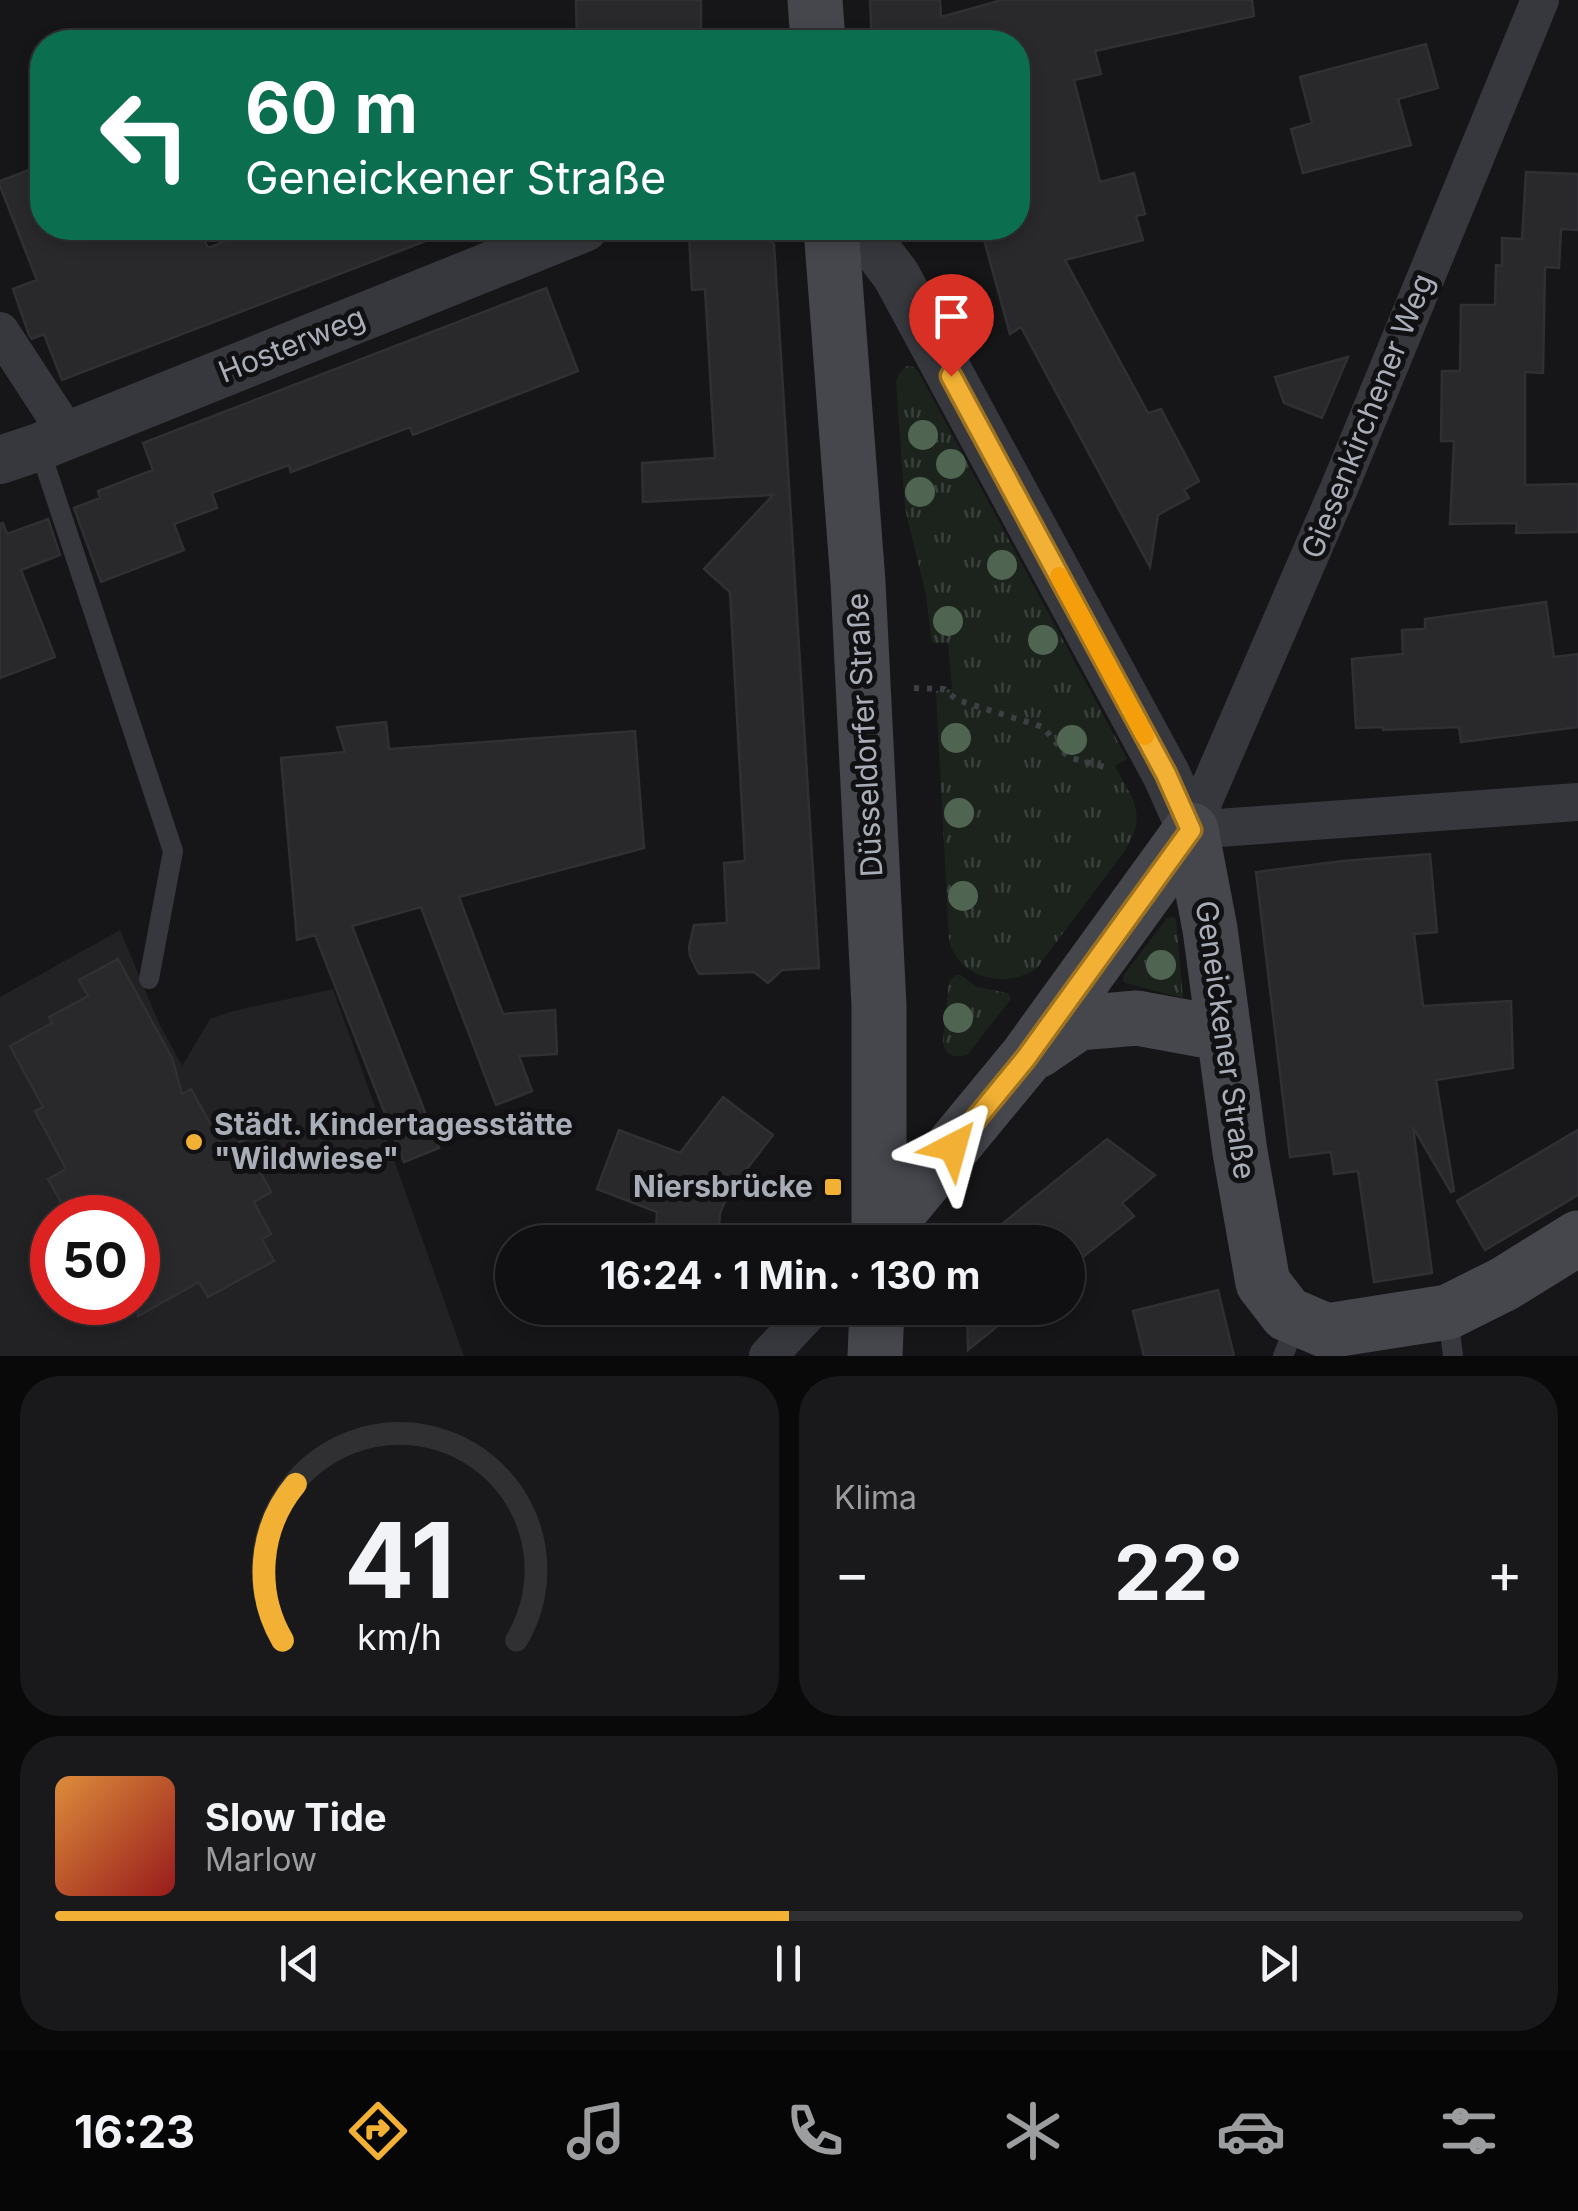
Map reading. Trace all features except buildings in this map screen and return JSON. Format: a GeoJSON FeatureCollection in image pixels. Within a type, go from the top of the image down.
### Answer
{"type":"FeatureCollection","features":[{"type":"Feature","properties":{"kind":"main road"},"geometry":{"type":"LineString","coordinates":[[815,0],[817,30]]}},
{"type":"Feature","properties":{"kind":"main road","name":"Düsseldorfer Straße"},"geometry":{"type":"LineString","coordinates":[[832,240],[858,582],[880,1006],[877,1225]]}},
{"type":"Feature","properties":{"kind":"main road"},"geometry":{"type":"LineString","coordinates":[[889,1225],[1026,1058],[1191,830]]}},
{"type":"Feature","properties":{"kind":"main road","name":"Geneickener Straße"},"geometry":{"type":"LineString","coordinates":[[1191,830],[1210,929],[1240,1152],[1263,1283],[1286,1314],[1290,1337],[1327,1331],[1450,1334],[1504,1284],[1578,1238]]}},
{"type":"Feature","properties":{"kind":"main road"},"geometry":{"type":"LineString","coordinates":[[1026,1058],[1078,1023],[1138,1018],[1224,1034]]}},
{"type":"Feature","properties":{"kind":"main road"},"geometry":{"type":"LineString","coordinates":[[875,1356],[876,1325]]}},
{"type":"Feature","properties":{"kind":"street","name":"Giesenkirchener Weg"},"geometry":{"type":"LineString","coordinates":[[1191,830],[1332,504],[1540,0]]}},
{"type":"Feature","properties":{"kind":"street","name":"Hosterweg"},"geometry":{"type":"LineString","coordinates":[[36,447],[554,240]]}},
{"type":"Feature","properties":{"kind":"street","name":"Geneickener Straße"},"geometry":{"type":"LineString","coordinates":[[869,240],[896,275],[1157,758],[1191,830]]}},
{"type":"Feature","properties":{"kind":"street"},"geometry":{"type":"LineString","coordinates":[[0,331],[36,447]]}},
{"type":"Feature","properties":{"kind":"street"},"geometry":{"type":"LineString","coordinates":[[1191,830],[1578,802]]}},
{"type":"Feature","properties":{"kind":"street"},"geometry":{"type":"LineString","coordinates":[[768,1356],[797,1325]]}},
{"type":"Feature","properties":{"kind":"lane"},"geometry":{"type":"LineString","coordinates":[[36,447],[174,852],[149,979]]}},
{"type":"Feature","properties":{"kind":"path"},"geometry":{"type":"LineString","coordinates":[[863,686],[944,689],[958,700],[1044,727],[1068,757],[1129,775],[1157,758]]}},
{"type":"Feature","properties":{"kind":"shaded area","name":"Städt. Kindertagesstätte \"Wildwiese\""},"geometry":{"type":"Polygon","coordinates":[[[120,930],[159,1023],[182,1066],[210,1019],[333,989],[464,1356],[0,1356],[0,997],[120,930]]]}},
{"type":"Feature","properties":{"kind":"green space"},"geometry":{"type":"Polygon","coordinates":[[[907,366],[919,373],[1127,759],[1115,766],[1136,808],[1135,827],[1124,852],[1037,968],[1012,978],[998,979],[972,971],[961,963],[949,939],[936,691],[952,689],[948,643],[932,643],[926,595],[905,508],[896,381],[907,366]]]}},
{"type":"Feature","properties":{"kind":"green space"},"geometry":{"type":"Polygon","coordinates":[[[1174,917],[1183,998],[1125,983],[1124,975],[1167,918],[1174,917]]]}},
{"type":"Feature","properties":{"kind":"green space"},"geometry":{"type":"Polygon","coordinates":[[[956,975],[977,987],[1008,993],[1011,999],[967,1055],[958,1056],[948,1053],[943,1042],[949,981],[956,975]]]}},
{"type":"Feature","properties":{"kind":"slow traffic"},"geometry":{"type":"LineString","coordinates":[[1059,576],[1145,736]]}},
{"type":"Feature","properties":{"kind":"place","name":"Städt. Kindertagesstätte \"Wildwiese\""},"geometry":{"type":"Point","coordinates":[194,1142]}},
{"type":"Feature","properties":{"kind":"place","name":"Niersbrücke"},"geometry":{"type":"Point","coordinates":[833,1187]}},
{"type":"Feature","properties":{"kind":"route"},"geometry":{"type":"LineString","coordinates":[[951,376],[1166,774],[1191,830],[1026,1058],[953,1147]]}}]}
